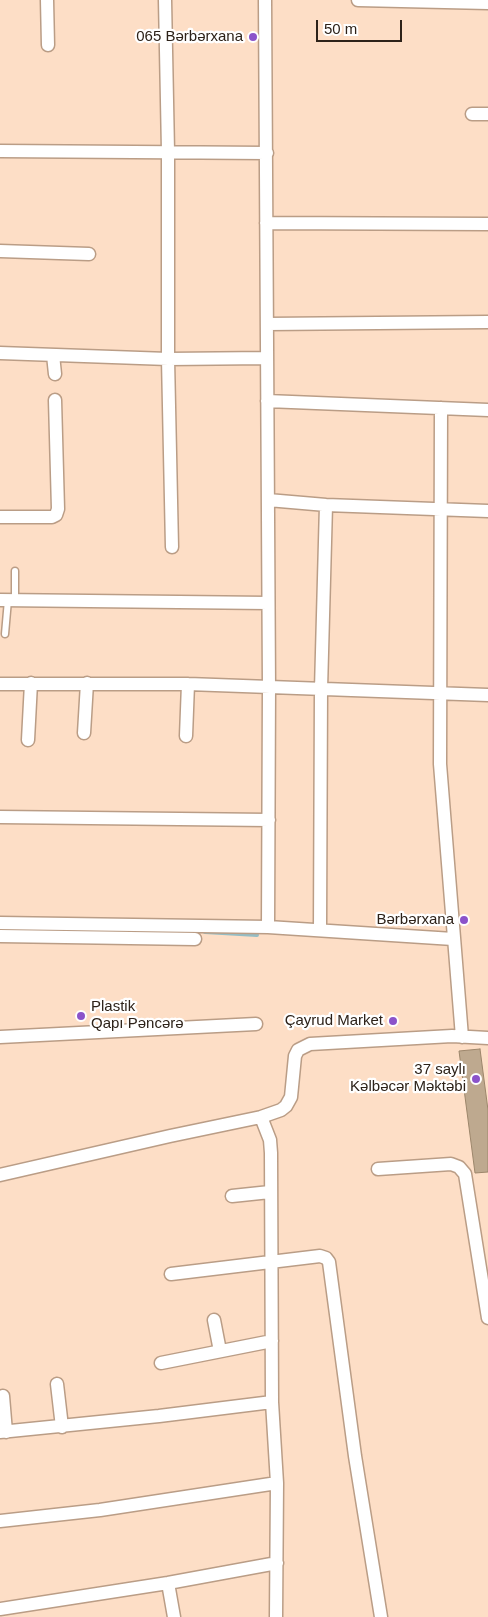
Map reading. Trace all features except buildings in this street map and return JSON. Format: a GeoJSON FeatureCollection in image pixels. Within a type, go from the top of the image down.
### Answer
{"type":"FeatureCollection","features":[{"type":"Feature","properties":{"kind":"street"},"geometry":{"type":"LineString","coordinates":[[47,0],[48,44]]}},
{"type":"Feature","properties":{"kind":"street"},"geometry":{"type":"LineString","coordinates":[[165,0],[168,151],[168,360],[172,547]]}},
{"type":"Feature","properties":{"kind":"street"},"geometry":{"type":"LineString","coordinates":[[265,0],[269,687],[268,927]]}},
{"type":"Feature","properties":{"kind":"street"},"geometry":{"type":"LineString","coordinates":[[358,0],[488,3]]}},
{"type":"Feature","properties":{"kind":"street"},"geometry":{"type":"LineString","coordinates":[[472,114],[488,114]]}},
{"type":"Feature","properties":{"kind":"street"},"geometry":{"type":"LineString","coordinates":[[0,151],[267,153]]}},
{"type":"Feature","properties":{"kind":"street"},"geometry":{"type":"LineString","coordinates":[[266,223],[488,224]]}},
{"type":"Feature","properties":{"kind":"street"},"geometry":{"type":"LineString","coordinates":[[0,252],[89,254]]}},
{"type":"Feature","properties":{"kind":"street"},"geometry":{"type":"LineString","coordinates":[[267,324],[488,322]]}},
{"type":"Feature","properties":{"kind":"street"},"geometry":{"type":"LineString","coordinates":[[0,353],[168,360],[266,358]]}},
{"type":"Feature","properties":{"kind":"street"},"geometry":{"type":"LineString","coordinates":[[53,355],[55,374]]}},
{"type":"Feature","properties":{"kind":"street"},"geometry":{"type":"LineString","coordinates":[[0,518],[52,517],[56,515],[58,509],[55,400]]}},
{"type":"Feature","properties":{"kind":"street"},"geometry":{"type":"LineString","coordinates":[[267,401],[488,410]]}},
{"type":"Feature","properties":{"kind":"street"},"geometry":{"type":"LineString","coordinates":[[441,408],[440,764],[462,1037]]}},
{"type":"Feature","properties":{"kind":"street"},"geometry":{"type":"LineString","coordinates":[[268,500],[326,505],[488,511]]}},
{"type":"Feature","properties":{"kind":"street"},"geometry":{"type":"LineString","coordinates":[[320,929],[321,689],[326,505]]}},
{"type":"Feature","properties":{"kind":"street"},"geometry":{"type":"LineString","coordinates":[[8,600],[268,602]]}},
{"type":"Feature","properties":{"kind":"street"},"geometry":{"type":"LineString","coordinates":[[28,740],[31,683]]}},
{"type":"Feature","properties":{"kind":"street"},"geometry":{"type":"LineString","coordinates":[[84,734],[87,683]]}},
{"type":"Feature","properties":{"kind":"street"},"geometry":{"type":"LineString","coordinates":[[0,684],[188,684],[488,695]]}},
{"type":"Feature","properties":{"kind":"street"},"geometry":{"type":"LineString","coordinates":[[186,736],[188,684]]}},
{"type":"Feature","properties":{"kind":"street"},"geometry":{"type":"LineString","coordinates":[[0,817],[268,820]]}},
{"type":"Feature","properties":{"kind":"street"},"geometry":{"type":"LineString","coordinates":[[0,923],[268,927],[454,939]]}},
{"type":"Feature","properties":{"kind":"street"},"geometry":{"type":"LineString","coordinates":[[0,936],[195,938]]}},
{"type":"Feature","properties":{"kind":"street"},"geometry":{"type":"LineString","coordinates":[[0,1037],[256,1024]]}},
{"type":"Feature","properties":{"kind":"street"},"geometry":{"type":"LineString","coordinates":[[0,1175],[261,1117],[281,1110],[291,1097],[294,1056],[303,1046],[310,1044],[429,1037],[488,1038]]}},
{"type":"Feature","properties":{"kind":"street"},"geometry":{"type":"LineString","coordinates":[[261,1117],[270,1140],[271,1153],[272,1402],[277,1483],[276,1617]]}},
{"type":"Feature","properties":{"kind":"street"},"geometry":{"type":"LineString","coordinates":[[378,1169],[452,1164],[459,1167],[465,1174],[488,1318]]}},
{"type":"Feature","properties":{"kind":"street"},"geometry":{"type":"LineString","coordinates":[[232,1196],[270,1192]]}},
{"type":"Feature","properties":{"kind":"street"},"geometry":{"type":"LineString","coordinates":[[171,1274],[320,1256],[326,1258],[381,1617]]}},
{"type":"Feature","properties":{"kind":"street"},"geometry":{"type":"LineString","coordinates":[[214,1320],[220,1351]]}},
{"type":"Feature","properties":{"kind":"street"},"geometry":{"type":"LineString","coordinates":[[161,1363],[272,1341]]}},
{"type":"Feature","properties":{"kind":"street"},"geometry":{"type":"LineString","coordinates":[[57,1384],[62,1427]]}},
{"type":"Feature","properties":{"kind":"street"},"geometry":{"type":"LineString","coordinates":[[3,1396],[3,1432],[62,1427],[272,1402]]}},
{"type":"Feature","properties":{"kind":"street"},"geometry":{"type":"LineString","coordinates":[[0,1521],[100,1510],[277,1483]]}},
{"type":"Feature","properties":{"kind":"street"},"geometry":{"type":"LineString","coordinates":[[2,1611],[277,1563]]}},
{"type":"Feature","properties":{"kind":"street"},"geometry":{"type":"LineString","coordinates":[[168,1583],[174,1617]]}},
{"type":"Feature","properties":{"kind":"lane"},"geometry":{"type":"LineString","coordinates":[[5,634],[8,600],[15,571]]}},
{"type":"Feature","properties":{"kind":"waterway"},"geometry":{"type":"LineString","coordinates":[[205,932],[257,935]]}},
{"type":"Feature","properties":{"kind":"place","name":"065 Bərbərxana"},"geometry":{"type":"Point","coordinates":[253,37]}},
{"type":"Feature","properties":{"kind":"place","name":"Bərbərxana"},"geometry":{"type":"Point","coordinates":[464,920]}},
{"type":"Feature","properties":{"kind":"place","name":"Plastik Qapı Pəncərə"},"geometry":{"type":"Point","coordinates":[81,1016]}},
{"type":"Feature","properties":{"kind":"place","name":"Çayrud Market"},"geometry":{"type":"Point","coordinates":[393,1021]}},
{"type":"Feature","properties":{"kind":"place","name":"37 saylı Kəlbəcər Məktəbi"},"geometry":{"type":"Point","coordinates":[476,1079]}}]}
